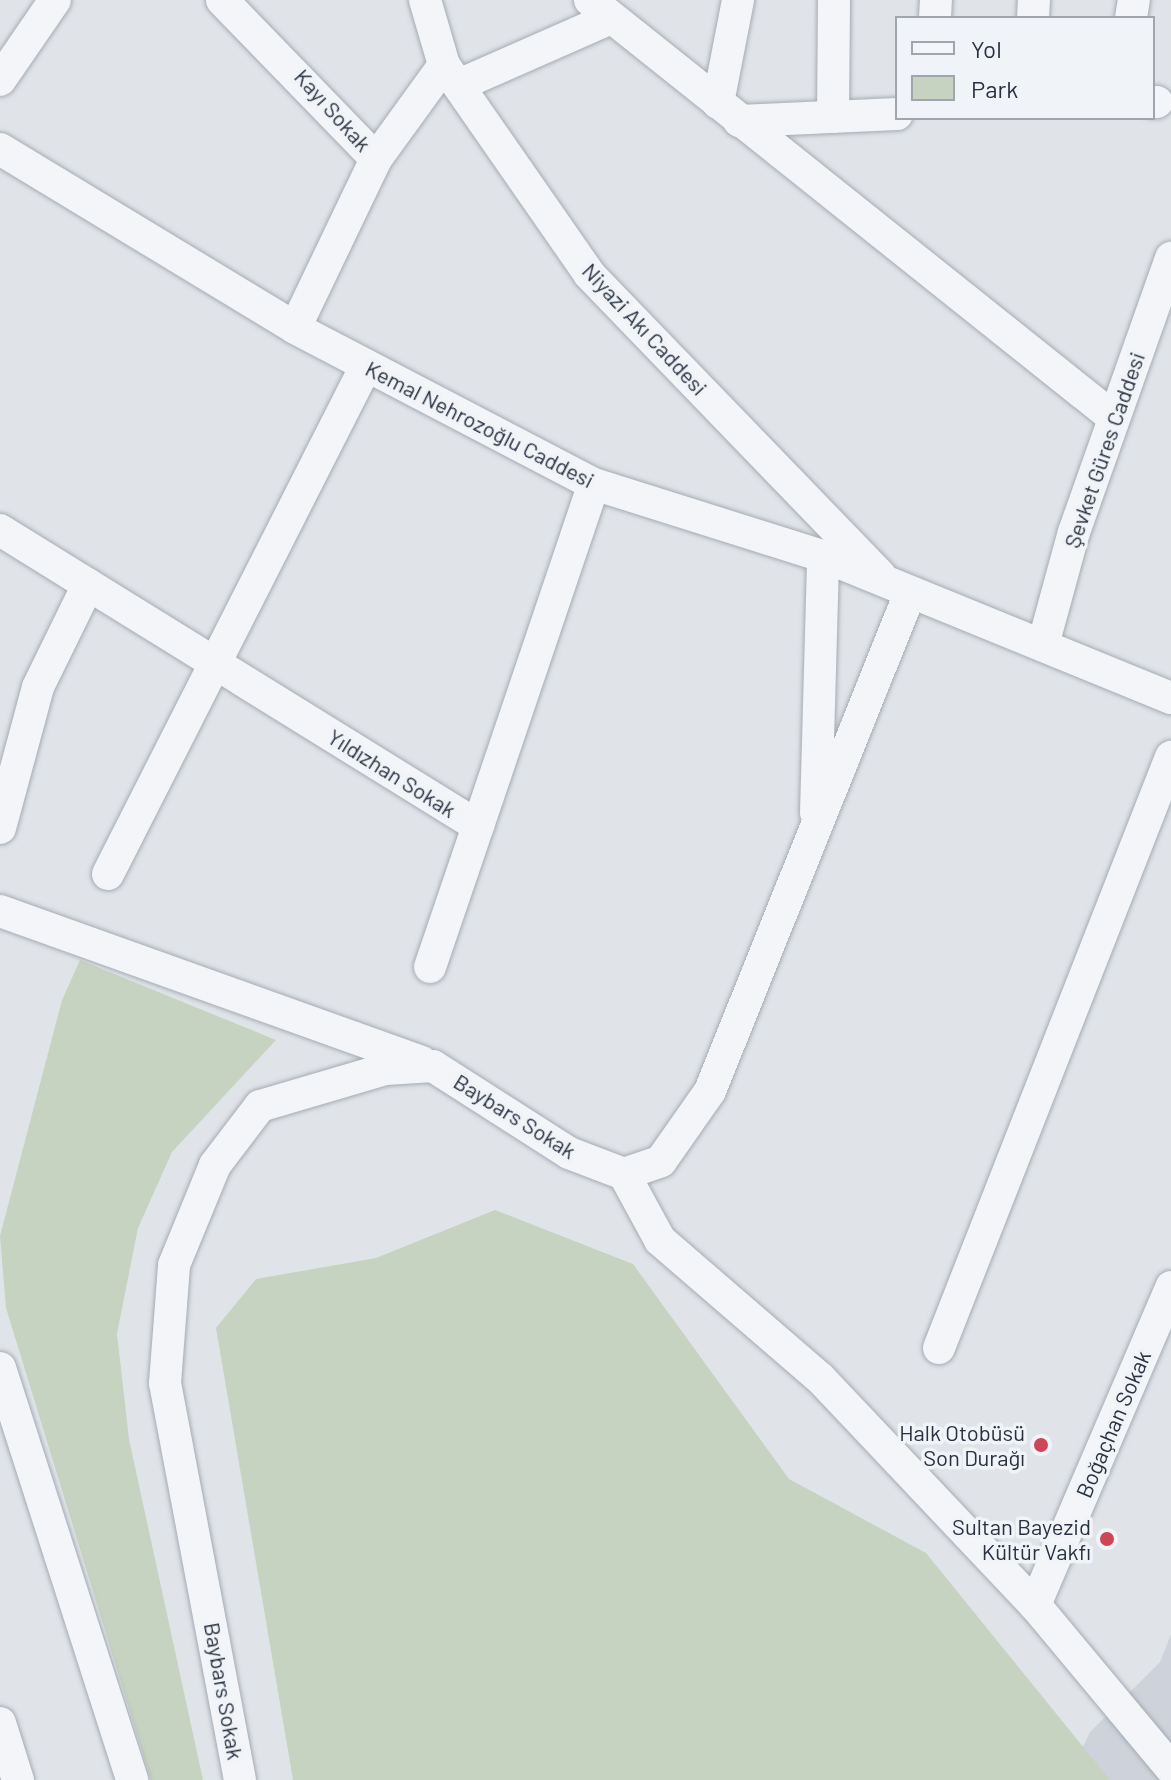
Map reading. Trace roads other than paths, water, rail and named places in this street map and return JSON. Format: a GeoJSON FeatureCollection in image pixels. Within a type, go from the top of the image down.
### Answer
{"type":"FeatureCollection","features":[{"type":"Feature","properties":{"kind":"street"},"geometry":{"type":"LineString","coordinates":[[0,80],[55,0]]}},
{"type":"Feature","properties":{"kind":"street","name":"Kayı Sokak"},"geometry":{"type":"LineString","coordinates":[[222,0],[376,159],[295,328]]}},
{"type":"Feature","properties":{"kind":"street","name":"Niyazi Akı Caddesi"},"geometry":{"type":"LineString","coordinates":[[425,0],[452,75],[589,274],[899,588]]}},
{"type":"Feature","properties":{"kind":"street"},"geometry":{"type":"LineString","coordinates":[[728,112],[738,0]]}},
{"type":"Feature","properties":{"kind":"street"},"geometry":{"type":"LineString","coordinates":[[833,117],[834,0]]}},
{"type":"Feature","properties":{"kind":"street"},"geometry":{"type":"LineString","coordinates":[[376,159],[452,75],[600,9],[1114,418]]}},
{"type":"Feature","properties":{"kind":"street"},"geometry":{"type":"LineString","coordinates":[[728,112],[833,117],[895,114]]}},
{"type":"Feature","properties":{"kind":"street","name":"Kemal Nehrozoğlu Caddesi"},"geometry":{"type":"LineString","coordinates":[[0,149],[295,328],[594,484],[823,556],[1171,698]]}},
{"type":"Feature","properties":{"kind":"street","name":"Şevket Güres Caddesi"},"geometry":{"type":"LineString","coordinates":[[1043,645],[1114,418],[1171,258]]}},
{"type":"Feature","properties":{"kind":"street"},"geometry":{"type":"LineString","coordinates":[[108,874],[211,662],[366,366]]}},
{"type":"Feature","properties":{"kind":"street","name":"Yıldızhan Sokak"},"geometry":{"type":"LineString","coordinates":[[0,530],[478,826],[594,484]]}},
{"type":"Feature","properties":{"kind":"street"},"geometry":{"type":"LineString","coordinates":[[816,834],[823,556]]}},
{"type":"Feature","properties":{"kind":"street"},"geometry":{"type":"LineString","coordinates":[[0,828],[38,687],[88,585]]}},
{"type":"Feature","properties":{"kind":"street"},"geometry":{"type":"LineString","coordinates":[[899,588],[816,834],[710,1091],[661,1161],[624,1174],[660,1240],[820,1378],[1035,1605],[1120,1703],[1171,1768]]}},
{"type":"Feature","properties":{"kind":"street"},"geometry":{"type":"LineString","coordinates":[[939,1348],[1171,757]]}},
{"type":"Feature","properties":{"kind":"street"},"geometry":{"type":"LineString","coordinates":[[430,967],[478,826]]}},
{"type":"Feature","properties":{"kind":"street"},"geometry":{"type":"LineString","coordinates":[[0,911],[433,1066]]}},
{"type":"Feature","properties":{"kind":"street","name":"Baybars Sokak"},"geometry":{"type":"LineString","coordinates":[[240,1780],[165,1383],[174,1265],[215,1165],[260,1106],[386,1069],[433,1066],[569,1153],[624,1174]]}},
{"type":"Feature","properties":{"kind":"street","name":"Boğaçhan Sokak"},"geometry":{"type":"LineString","coordinates":[[1035,1605],[1171,1287]]}},
{"type":"Feature","properties":{"kind":"street"},"geometry":{"type":"LineString","coordinates":[[0,1368],[132,1780]]}},
{"type":"Feature","properties":{"kind":"street"},"geometry":{"type":"LineString","coordinates":[[0,1723],[18,1780]]}},
{"type":"Feature","properties":{"kind":"place","name":"Halk Otobüsü Son Durağı"},"geometry":{"type":"Point","coordinates":[1041,1445]}},
{"type":"Feature","properties":{"kind":"place","name":"Sultan Bayezid Kültür Vakfı"},"geometry":{"type":"Point","coordinates":[1107,1539]}}]}
